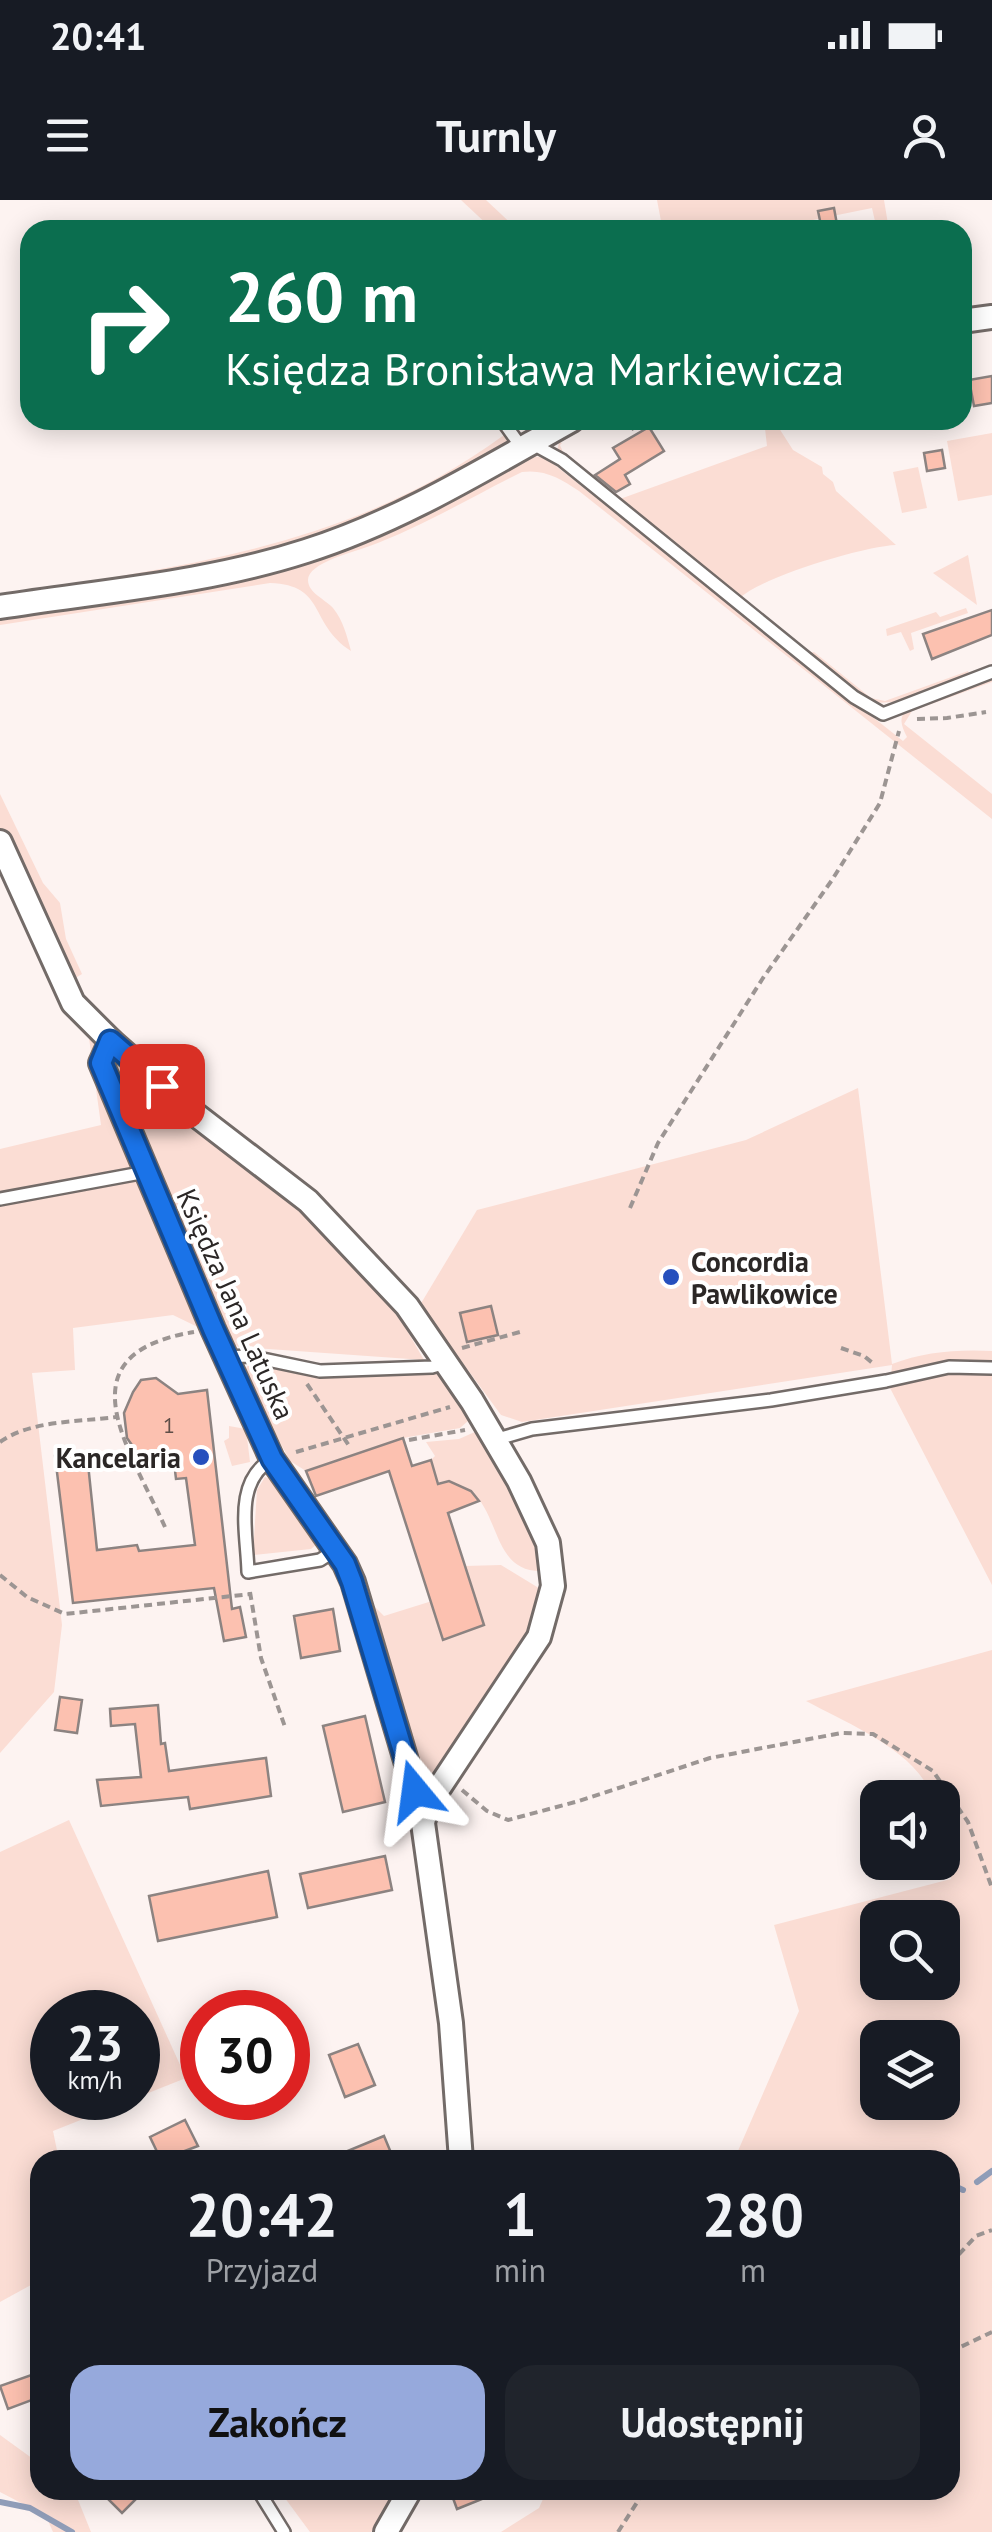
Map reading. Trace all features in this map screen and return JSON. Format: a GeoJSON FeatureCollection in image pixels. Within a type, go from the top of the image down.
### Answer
{"type":"FeatureCollection","features":[{"type":"Feature","properties":{"kind":"street"},"geometry":{"type":"LineString","coordinates":[[0,608],[197,578],[306,552],[407,510],[555,430]]}},
{"type":"Feature","properties":{"kind":"street"},"geometry":{"type":"LineString","coordinates":[[0,842],[73,1002],[110,1041],[187,1108],[308,1201],[407,1306],[483,1420],[519,1481],[548,1544],[553,1586],[539,1637],[427,1806]]}},
{"type":"Feature","properties":{"kind":"street","name":"Księdza Jana Latuska"},"geometry":{"type":"LineString","coordinates":[[110,1041],[101,1063],[146,1172],[272,1459],[352,1582],[415,1791],[427,1806],[423,1824],[451,2022],[460,2150]]}},
{"type":"Feature","properties":{"kind":"street"},"geometry":{"type":"LineString","coordinates":[[386,2532],[404,2500]]}},
{"type":"Feature","properties":{"kind":"lane"},"geometry":{"type":"LineString","coordinates":[[512,430],[527,446],[562,460],[854,697],[883,714],[992,672]]}},
{"type":"Feature","properties":{"kind":"lane"},"geometry":{"type":"LineString","coordinates":[[0,1198],[146,1172]]}},
{"type":"Feature","properties":{"kind":"lane"},"geometry":{"type":"LineString","coordinates":[[225,1357],[249,1356],[320,1370],[432,1367],[446,1363]]}},
{"type":"Feature","properties":{"kind":"lane"},"geometry":{"type":"LineString","coordinates":[[483,1420],[532,1429],[771,1400],[949,1367],[992,1368]]}},
{"type":"Feature","properties":{"kind":"lane"},"geometry":{"type":"LineString","coordinates":[[272,1459],[257,1468],[246,1487],[248,1572],[320,1560],[334,1552]]}},
{"type":"Feature","properties":{"kind":"lane"},"geometry":{"type":"LineString","coordinates":[[264,2500],[284,2532]]}},
{"type":"Feature","properties":{"kind":"path"},"geometry":{"type":"LineString","coordinates":[[908,718],[986,712]]}},
{"type":"Feature","properties":{"kind":"path"},"geometry":{"type":"LineString","coordinates":[[630,1208],[658,1143],[880,803],[899,732]]}},
{"type":"Feature","properties":{"kind":"path"},"geometry":{"type":"LineString","coordinates":[[165,1527],[116,1417],[115,1392],[121,1366],[138,1348],[166,1337],[213,1329]]}},
{"type":"Feature","properties":{"kind":"path"},"geometry":{"type":"LineString","coordinates":[[446,1363],[451,1351],[520,1332]]}},
{"type":"Feature","properties":{"kind":"path"},"geometry":{"type":"LineString","coordinates":[[841,1348],[864,1356],[882,1371],[902,1377]]}},
{"type":"Feature","properties":{"kind":"path"},"geometry":{"type":"LineString","coordinates":[[292,1365],[350,1447]]}},
{"type":"Feature","properties":{"kind":"path"},"geometry":{"type":"LineString","coordinates":[[0,1442],[32,1428],[116,1417]]}},
{"type":"Feature","properties":{"kind":"path"},"geometry":{"type":"LineString","coordinates":[[272,1459],[346,1438],[483,1420]]}},
{"type":"Feature","properties":{"kind":"path"},"geometry":{"type":"LineString","coordinates":[[409,1440],[463,1431],[483,1420]]}},
{"type":"Feature","properties":{"kind":"path"},"geometry":{"type":"LineString","coordinates":[[248,1572],[260,1658],[285,1727]]}},
{"type":"Feature","properties":{"kind":"path"},"geometry":{"type":"LineString","coordinates":[[0,1575],[26,1597],[65,1614],[251,1594]]}},
{"type":"Feature","properties":{"kind":"path"},"geometry":{"type":"LineString","coordinates":[[444,1780],[487,1811],[508,1820],[710,1758],[841,1732],[873,1734],[934,1771],[968,1822],[992,1888]]}},
{"type":"Feature","properties":{"kind":"path"},"geometry":{"type":"LineString","coordinates":[[960,2253],[976,2236],[992,2230]]}},
{"type":"Feature","properties":{"kind":"path"},"geometry":{"type":"LineString","coordinates":[[960,2347],[992,2332]]}},
{"type":"Feature","properties":{"kind":"path"},"geometry":{"type":"LineString","coordinates":[[618,2532],[639,2500]]}},
{"type":"Feature","properties":{"kind":"shaded area"},"geometry":{"type":"Polygon","coordinates":[[[461,200],[486,200],[507,220],[482,220],[461,200]]]}},
{"type":"Feature","properties":{"kind":"shaded area"},"geometry":{"type":"Polygon","coordinates":[[[657,200],[884,200],[887,220],[875,220],[872,208],[813,220],[661,220],[657,200]]]}},
{"type":"Feature","properties":{"kind":"shaded area"},"geometry":{"type":"Polygon","coordinates":[[[502,430],[508,441],[498,455],[342,530],[195,571],[0,601],[0,595],[198,562],[325,527],[446,473],[504,435],[502,430]]]}},
{"type":"Feature","properties":{"kind":"shaded area"},"geometry":{"type":"Polygon","coordinates":[[[765,430],[780,430],[793,450],[822,467],[836,491],[896,545],[814,564],[769,581],[740,598],[557,452],[559,442],[562,443],[565,457],[620,499],[767,446],[765,430]]]}},
{"type":"Feature","properties":{"kind":"shaded area"},"geometry":{"type":"Polygon","coordinates":[[[992,433],[992,495],[958,501],[947,441],[992,433]]]}},
{"type":"Feature","properties":{"kind":"shaded area"},"geometry":{"type":"Polygon","coordinates":[[[526,455],[546,458],[903,741],[907,737],[901,720],[906,710],[992,677],[992,682],[912,711],[904,724],[992,794],[992,819],[579,491],[538,472],[522,472],[406,531],[315,568],[309,585],[336,613],[351,651],[328,629],[301,591],[270,583],[0,625],[0,613],[263,570],[526,455]]]}},
{"type":"Feature","properties":{"kind":"shaded area"},"geometry":{"type":"Polygon","coordinates":[[[918,467],[927,508],[902,513],[893,472],[918,467]]]}},
{"type":"Feature","properties":{"kind":"shaded area"},"geometry":{"type":"Polygon","coordinates":[[[968,555],[977,605],[933,573],[968,555]]]}},
{"type":"Feature","properties":{"kind":"shaded area"},"geometry":{"type":"Polygon","coordinates":[[[966,608],[968,613],[911,633],[914,649],[910,651],[901,632],[887,636],[886,629],[936,612],[940,617],[966,608]]]}},
{"type":"Feature","properties":{"kind":"shaded area"},"geometry":{"type":"Polygon","coordinates":[[[814,652],[871,698],[885,701],[968,671],[969,675],[893,702],[873,703],[809,653],[814,652]]]}},
{"type":"Feature","properties":{"kind":"shaded area"},"geometry":{"type":"Polygon","coordinates":[[[0,794],[43,883],[60,903],[66,939],[82,974],[72,980],[0,829],[0,794]]]}},
{"type":"Feature","properties":{"kind":"shaded area"},"geometry":{"type":"Polygon","coordinates":[[[85,1009],[308,1213],[385,1292],[424,1360],[239,1347],[173,1315],[73,1328],[75,1370],[32,1373],[62,1625],[54,1692],[0,1753],[0,1149],[101,1125],[85,1009]]]}},
{"type":"Feature","properties":{"kind":"shaded area"},"geometry":{"type":"Polygon","coordinates":[[[858,1088],[892,1364],[941,1352],[992,1351],[992,1585],[890,1388],[892,1365],[522,1422],[501,1415],[420,1305],[477,1210],[746,1140],[858,1088]],[[491,1306],[461,1314],[468,1342],[498,1335],[491,1306]]]}},
{"type":"Feature","properties":{"kind":"shaded area"},"geometry":{"type":"Polygon","coordinates":[[[251,1362],[322,1376],[439,1371],[469,1416],[468,1421],[460,1428],[403,1438],[306,1471],[290,1461],[245,1377],[251,1362]]]}},
{"type":"Feature","properties":{"kind":"shaded area"},"geometry":{"type":"Polygon","coordinates":[[[229,1426],[246,1429],[250,1462],[232,1466],[224,1441],[229,1438],[229,1426]]]}},
{"type":"Feature","properties":{"kind":"shaded area"},"geometry":{"type":"Polygon","coordinates":[[[477,1431],[529,1517],[543,1571],[527,1569],[506,1553],[488,1514],[471,1491],[449,1481],[438,1484],[431,1460],[435,1456],[426,1442],[459,1439],[477,1431]]]}},
{"type":"Feature","properties":{"kind":"shaded area"},"geometry":{"type":"Polygon","coordinates":[[[265,1477],[272,1480],[317,1544],[311,1549],[253,1555],[257,1490],[265,1477]]]}},
{"type":"Feature","properties":{"kind":"shaded area"},"geometry":{"type":"Polygon","coordinates":[[[501,1565],[542,1590],[525,1646],[435,1779],[427,1782],[422,1780],[372,1604],[384,1616],[432,1601],[444,1640],[484,1625],[465,1566],[501,1565]]]}},
{"type":"Feature","properties":{"kind":"shaded area"},"geometry":{"type":"Polygon","coordinates":[[[992,1650],[992,2532],[501,2532],[539,2508],[543,2500],[960,2500],[960,2150],[738,2150],[799,2011],[774,1925],[860,1903],[860,2000],[960,2000],[960,1900],[870,1900],[960,1880],[960,1780],[923,1780],[879,1740],[806,1701],[992,1650]]]}},
{"type":"Feature","properties":{"kind":"shaded area"},"geometry":{"type":"Polygon","coordinates":[[[69,1820],[146,1990],[30,1990],[30,2120],[81,2120],[53,2131],[57,2150],[30,2150],[30,2286],[0,2302],[0,1852],[69,1820]]]}},
{"type":"Feature","properties":{"kind":"shaded area"},"geometry":{"type":"Polygon","coordinates":[[[160,2021],[180,2065],[180,2080],[160,2088],[160,2021]]]}},
{"type":"Feature","properties":{"kind":"shaded area"},"geometry":{"type":"Polygon","coordinates":[[[0,2435],[30,2457],[30,2500],[78,2500],[91,2532],[53,2532],[46,2516],[0,2492],[0,2435]]]}},
{"type":"Feature","properties":{"kind":"shaded area"},"geometry":{"type":"Polygon","coordinates":[[[286,2500],[398,2500],[371,2532],[310,2532],[286,2500]]]}},
{"type":"Feature","properties":{"kind":"building"},"geometry":{"type":"Polygon","coordinates":[[[834,208],[836,220],[820,220],[818,211],[834,208]]]}},
{"type":"Feature","properties":{"kind":"building"},"geometry":{"type":"Polygon","coordinates":[[[992,376],[992,403],[974,406],[972,379],[992,376]]]}},
{"type":"Feature","properties":{"kind":"building"},"geometry":{"type":"Polygon","coordinates":[[[644,430],[651,430],[664,451],[625,475],[630,484],[616,492],[595,475],[620,459],[613,448],[644,430]]]}},
{"type":"Feature","properties":{"kind":"building"},"geometry":{"type":"Polygon","coordinates":[[[942,450],[945,468],[927,471],[924,453],[942,450]]]}},
{"type":"Feature","properties":{"kind":"building"},"geometry":{"type":"Polygon","coordinates":[[[992,610],[992,635],[932,659],[923,634],[992,610]]]}},
{"type":"Feature","properties":{"kind":"building"},"geometry":{"type":"Polygon","coordinates":[[[491,1306],[498,1335],[467,1342],[460,1313],[491,1306]]]}},
{"type":"Feature","properties":{"kind":"building"},"geometry":{"type":"Polygon","coordinates":[[[156,1378],[178,1394],[207,1390],[232,1609],[240,1607],[246,1637],[224,1641],[214,1588],[73,1603],[55,1456],[87,1454],[97,1550],[137,1545],[139,1551],[195,1545],[186,1478],[176,1479],[174,1462],[151,1465],[127,1438],[124,1413],[133,1392],[141,1380],[156,1378]]]}},
{"type":"Feature","properties":{"kind":"building"},"geometry":{"type":"Polygon","coordinates":[[[403,1438],[412,1466],[431,1460],[438,1484],[449,1481],[471,1491],[479,1501],[448,1513],[484,1625],[443,1640],[389,1471],[316,1496],[306,1471],[403,1438]]]}},
{"type":"Feature","properties":{"kind":"building"},"geometry":{"type":"Polygon","coordinates":[[[333,1609],[340,1651],[301,1658],[294,1616],[333,1609]]]}},
{"type":"Feature","properties":{"kind":"building"},"geometry":{"type":"Polygon","coordinates":[[[60,1697],[82,1700],[77,1733],[55,1730],[60,1697]]]}},
{"type":"Feature","properties":{"kind":"building"},"geometry":{"type":"Polygon","coordinates":[[[158,1705],[161,1744],[165,1743],[169,1771],[266,1758],[271,1796],[190,1809],[188,1797],[101,1806],[97,1780],[141,1777],[135,1724],[111,1726],[110,1709],[158,1705]]]}},
{"type":"Feature","properties":{"kind":"building"},"geometry":{"type":"Polygon","coordinates":[[[365,1716],[385,1802],[343,1812],[323,1726],[365,1716]]]}},
{"type":"Feature","properties":{"kind":"building"},"geometry":{"type":"Polygon","coordinates":[[[385,1856],[392,1890],[308,1908],[300,1874],[385,1856]]]}},
{"type":"Feature","properties":{"kind":"building"},"geometry":{"type":"Polygon","coordinates":[[[268,1871],[277,1917],[158,1941],[149,1896],[268,1871]]]}},
{"type":"Feature","properties":{"kind":"building"},"geometry":{"type":"Polygon","coordinates":[[[358,2044],[375,2085],[345,2097],[329,2055],[358,2044]]]}},
{"type":"Feature","properties":{"kind":"building"},"geometry":{"type":"Polygon","coordinates":[[[185,2120],[198,2146],[187,2150],[156,2150],[150,2137],[185,2120]]]}},
{"type":"Feature","properties":{"kind":"building"},"geometry":{"type":"Polygon","coordinates":[[[384,2136],[390,2150],[350,2150],[384,2136]]]}},
{"type":"Feature","properties":{"kind":"building"},"geometry":{"type":"Polygon","coordinates":[[[30,2376],[30,2401],[8,2409],[0,2386],[30,2376]]]}},
{"type":"Feature","properties":{"kind":"building"},"geometry":{"type":"Polygon","coordinates":[[[109,2500],[135,2500],[122,2513],[109,2500]]]}},
{"type":"Feature","properties":{"kind":"building"},"geometry":{"type":"Polygon","coordinates":[[[454,2500],[480,2500],[457,2509],[454,2500]]]}},
{"type":"Feature","properties":{"kind":"waterway"},"geometry":{"type":"LineString","coordinates":[[977,2182],[992,2171]]}},
{"type":"Feature","properties":{"kind":"waterway"},"geometry":{"type":"LineString","coordinates":[[0,2502],[30,2508],[72,2532]]}},
{"type":"Feature","properties":{"kind":"place","name":"Concordia Pawlikowice"},"geometry":{"type":"Point","coordinates":[671,1277]}},
{"type":"Feature","properties":{"kind":"place","name":"Kancelaria"},"geometry":{"type":"Point","coordinates":[201,1457]}},
{"type":"Feature","properties":{"kind":"route"},"geometry":{"type":"LineString","coordinates":[[162,1086],[110,1041],[101,1063],[225,1357],[272,1459],[345,1564],[415,1791]]}}]}
